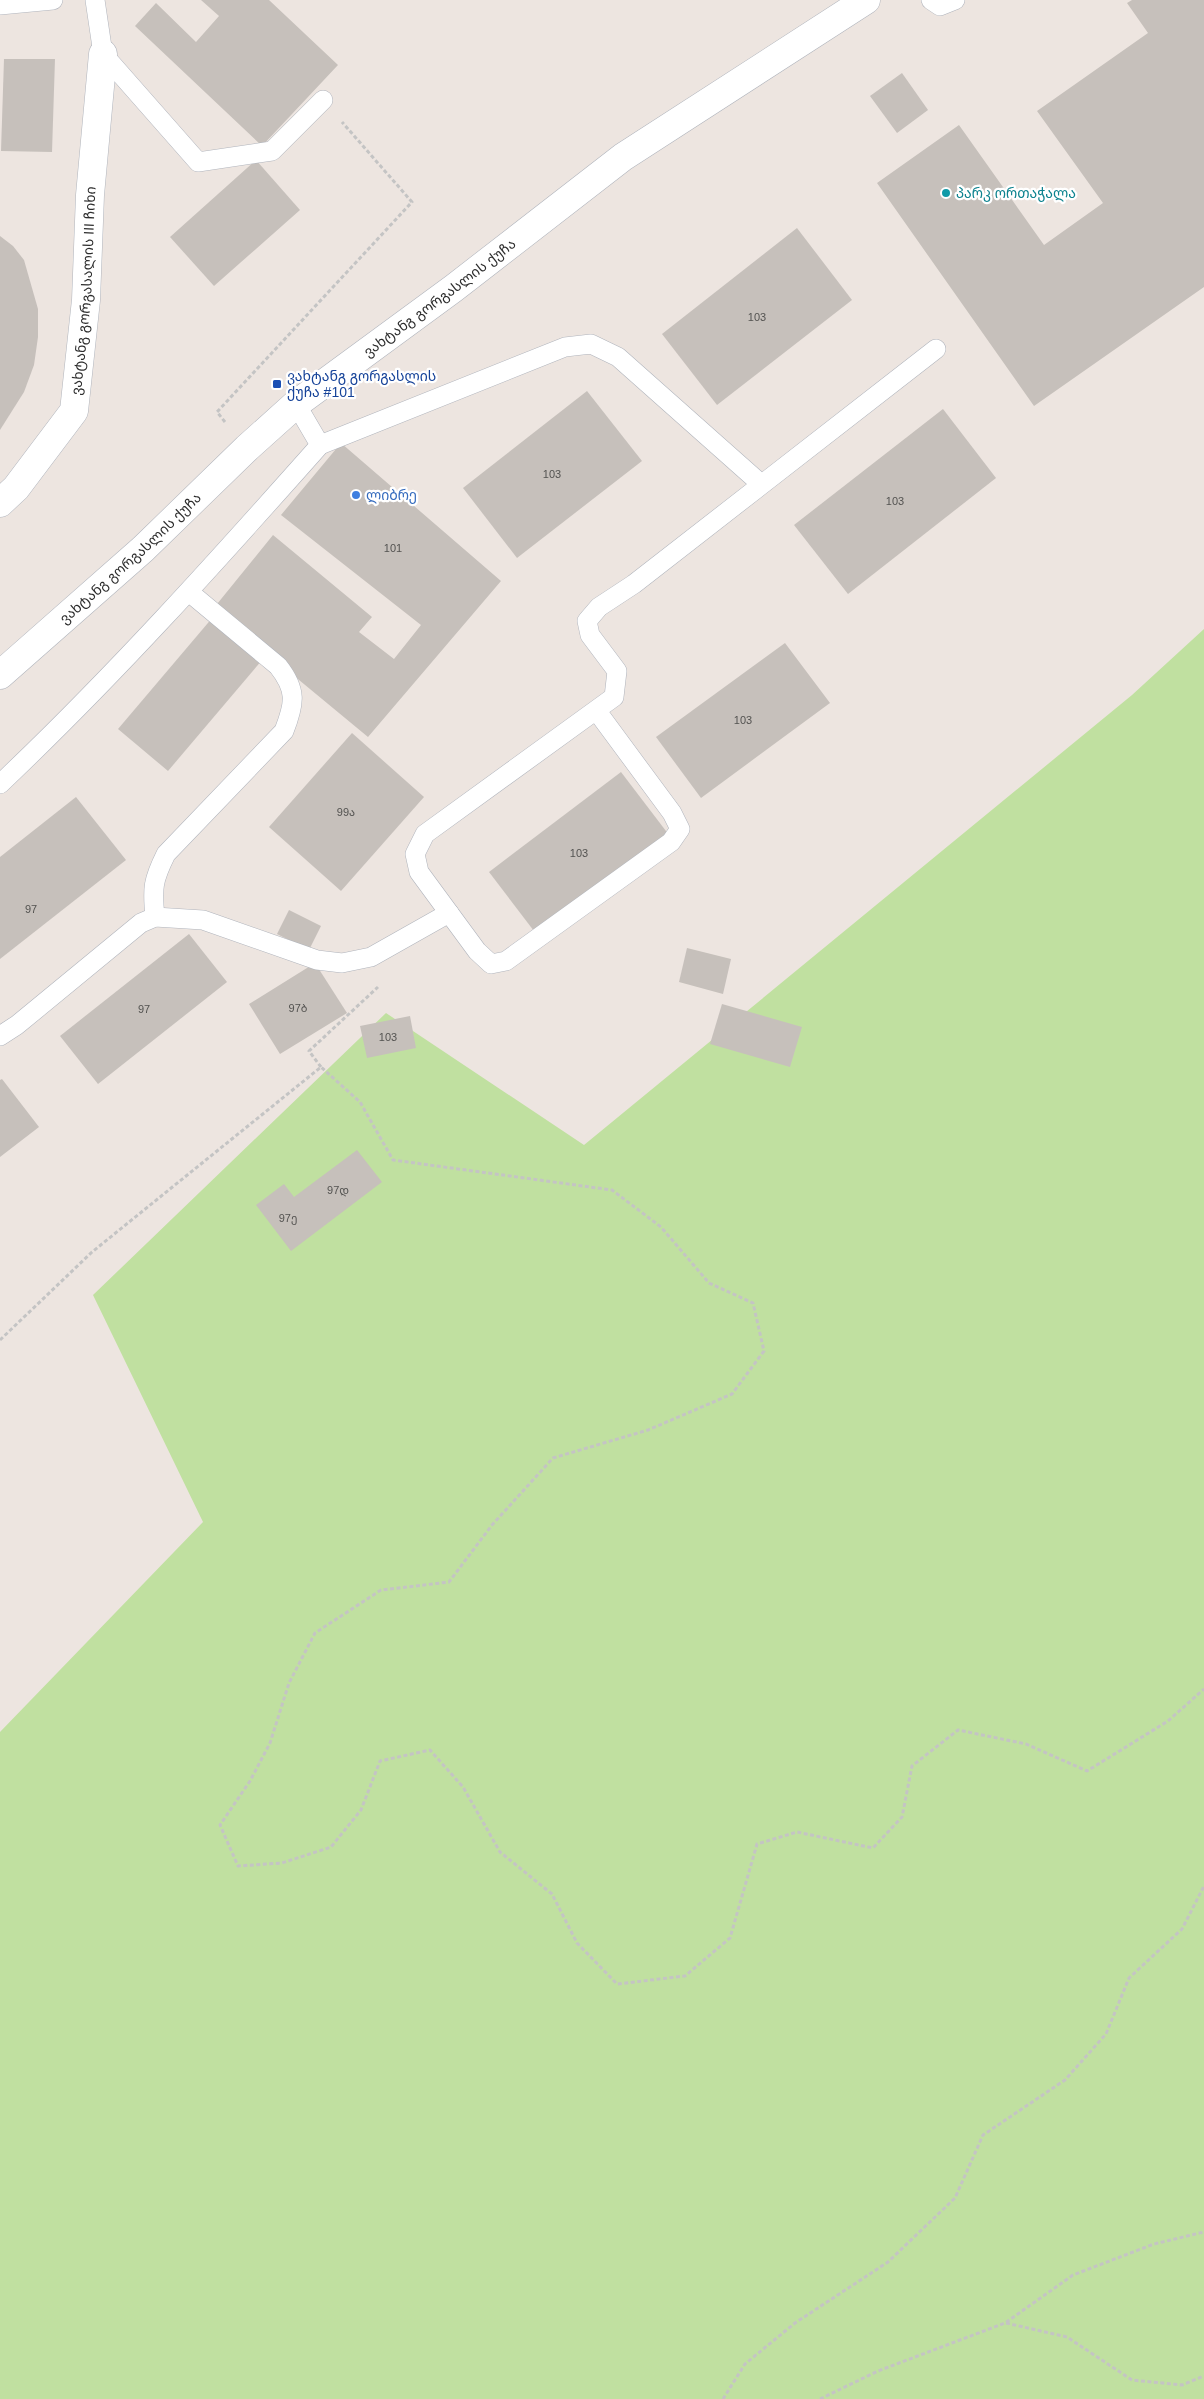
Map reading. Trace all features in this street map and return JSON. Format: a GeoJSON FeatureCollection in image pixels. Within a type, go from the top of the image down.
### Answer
{"type":"FeatureCollection","features":[{"type":"Feature","properties":{"kind":"street","name":"ვახტანგ გორგასლის ქუჩა"},"geometry":{"type":"LineString","coordinates":[[0,675],[142,549],[247,448],[296,404],[454,288],[622,157],[866,0]]}},
{"type":"Feature","properties":{"kind":"street","name":"ვახტანგ გორგასალის III ჩიხი"},"geometry":{"type":"LineString","coordinates":[[0,503],[16,488],[74,411],[86,300],[90,195],[103,54]]}},
{"type":"Feature","properties":{"kind":"lane"},"geometry":{"type":"LineString","coordinates":[[0,5],[53,0]]}},
{"type":"Feature","properties":{"kind":"lane"},"geometry":{"type":"LineString","coordinates":[[95,0],[103,54],[198,162],[272,151],[323,100]]}},
{"type":"Feature","properties":{"kind":"lane"},"geometry":{"type":"LineString","coordinates":[[931,0],[940,6],[955,0]]}},
{"type":"Feature","properties":{"kind":"lane"},"geometry":{"type":"LineString","coordinates":[[0,784],[41,745],[189,592],[320,445],[565,347],[591,344],[618,357],[762,484]]}},
{"type":"Feature","properties":{"kind":"lane"},"geometry":{"type":"LineString","coordinates":[[596,710],[672,813],[680,829],[671,842],[506,961],[491,964],[477,951],[419,872],[415,854],[425,834],[614,696],[617,671],[590,635],[587,621],[599,607],[634,584],[936,349]]}},
{"type":"Feature","properties":{"kind":"lane"},"geometry":{"type":"LineString","coordinates":[[296,404],[320,445]]}},
{"type":"Feature","properties":{"kind":"lane"},"geometry":{"type":"LineString","coordinates":[[155,917],[153,894],[155,876],[166,854],[284,731],[291,712],[293,693],[288,679],[278,666],[189,592]]}},
{"type":"Feature","properties":{"kind":"lane"},"geometry":{"type":"LineString","coordinates":[[0,1036],[18,1025],[141,923],[155,917],[203,920],[318,960],[342,963],[371,957],[449,913]]}},
{"type":"Feature","properties":{"kind":"path"},"geometry":{"type":"LineString","coordinates":[[247,448],[217,412],[412,202],[323,100]]}},
{"type":"Feature","properties":{"kind":"path"},"geometry":{"type":"LineString","coordinates":[[380,986],[309,1052],[320,1067],[360,1102],[393,1160],[612,1190],[661,1227],[709,1283],[753,1303],[764,1351],[732,1394],[648,1430],[553,1458],[492,1525],[450,1582],[381,1590],[315,1633],[289,1683],[270,1743],[250,1780],[220,1825],[238,1866],[282,1863],[332,1847],[361,1810],[380,1761],[430,1750],[463,1787],[500,1852],[552,1894],[577,1943],[617,1984],[685,1976],[730,1938],[757,1844],[797,1832],[873,1848],[902,1818],[912,1766],[958,1730],[1026,1744],[1087,1771],[1168,1721],[1204,1689]]}},
{"type":"Feature","properties":{"kind":"path"},"geometry":{"type":"LineString","coordinates":[[0,1340],[92,1252],[320,1067]]}},
{"type":"Feature","properties":{"kind":"path"},"geometry":{"type":"LineString","coordinates":[[723,2399],[745,2364],[795,2323],[888,2262],[955,2198],[983,2135],[1065,2080],[1106,2034],[1129,1978],[1182,1929],[1204,1886]]}},
{"type":"Feature","properties":{"kind":"path"},"geometry":{"type":"LineString","coordinates":[[820,2399],[878,2371],[1005,2323],[1073,2275],[1154,2244],[1204,2232]]}},
{"type":"Feature","properties":{"kind":"path"},"geometry":{"type":"LineString","coordinates":[[1005,2323],[1067,2337],[1132,2380],[1182,2385],[1204,2376]]}},
{"type":"Feature","properties":{"kind":"green space"},"geometry":{"type":"Polygon","coordinates":[[[1204,629],[1204,2399],[0,2399],[0,1732],[203,1522],[93,1295],[386,1013],[584,1145],[1132,695],[1204,629]]]}},
{"type":"Feature","properties":{"kind":"building"},"geometry":{"type":"Polygon","coordinates":[[[201,0],[269,0],[338,65],[262,146],[135,26],[156,3],[196,42],[219,16],[201,0]]]}},
{"type":"Feature","properties":{"kind":"building","name":"პარკ ორთაჭალა"},"geometry":{"type":"Polygon","coordinates":[[[1132,0],[1204,0],[1204,287],[1034,406],[877,183],[959,125],[1044,245],[1103,203],[1037,111],[1148,33],[1127,3],[1132,0]]]}},
{"type":"Feature","properties":{"kind":"building"},"geometry":{"type":"Polygon","coordinates":[[[4,59],[55,59],[52,152],[1,151],[4,59]]]}},
{"type":"Feature","properties":{"kind":"building"},"geometry":{"type":"Polygon","coordinates":[[[902,73],[928,110],[897,133],[870,96],[902,73]]]}},
{"type":"Feature","properties":{"kind":"building"},"geometry":{"type":"Polygon","coordinates":[[[256,160],[300,210],[214,286],[170,237],[256,160]]]}},
{"type":"Feature","properties":{"kind":"building"},"geometry":{"type":"Polygon","coordinates":[[[797,228],[852,300],[717,405],[662,334],[797,228]]]}},
{"type":"Feature","properties":{"kind":"building"},"geometry":{"type":"Polygon","coordinates":[[[0,236],[13,246],[24,260],[38,309],[38,337],[34,365],[24,392],[0,430],[0,236]]]}},
{"type":"Feature","properties":{"kind":"building"},"geometry":{"type":"Polygon","coordinates":[[[587,391],[642,461],[517,558],[463,488],[587,391]]]}},
{"type":"Feature","properties":{"kind":"building"},"geometry":{"type":"Polygon","coordinates":[[[943,409],[996,478],[848,594],[794,525],[943,409]]]}},
{"type":"Feature","properties":{"kind":"building"},"geometry":{"type":"Polygon","coordinates":[[[341,443],[501,581],[368,737],[213,609],[273,535],[372,617],[359,632],[394,659],[421,625],[281,515],[341,443]]]}},
{"type":"Feature","properties":{"kind":"building"},"geometry":{"type":"Polygon","coordinates":[[[213,617],[263,659],[168,771],[118,729],[213,617]]]}},
{"type":"Feature","properties":{"kind":"building"},"geometry":{"type":"Polygon","coordinates":[[[785,643],[830,703],[701,798],[656,737],[785,643]]]}},
{"type":"Feature","properties":{"kind":"building"},"geometry":{"type":"Polygon","coordinates":[[[352,733],[424,797],[341,891],[269,827],[352,733]]]}},
{"type":"Feature","properties":{"kind":"building"},"geometry":{"type":"Polygon","coordinates":[[[621,772],[669,835],[537,935],[489,872],[621,772]]]}},
{"type":"Feature","properties":{"kind":"building"},"geometry":{"type":"Polygon","coordinates":[[[76,797],[126,860],[0,959],[0,857],[76,797]]]}},
{"type":"Feature","properties":{"kind":"building"},"geometry":{"type":"Polygon","coordinates":[[[289,910],[321,926],[309,950],[277,934],[289,910]]]}},
{"type":"Feature","properties":{"kind":"building"},"geometry":{"type":"Polygon","coordinates":[[[189,934],[227,982],[98,1084],[60,1036],[189,934]]]}},
{"type":"Feature","properties":{"kind":"building"},"geometry":{"type":"Polygon","coordinates":[[[687,948],[731,959],[723,994],[679,982],[687,948]]]}},
{"type":"Feature","properties":{"kind":"building"},"geometry":{"type":"Polygon","coordinates":[[[315,963],[347,1013],[280,1054],[249,1004],[315,963]]]}},
{"type":"Feature","properties":{"kind":"building"},"geometry":{"type":"Polygon","coordinates":[[[722,1004],[802,1027],[790,1067],[710,1044],[722,1004]]]}},
{"type":"Feature","properties":{"kind":"building"},"geometry":{"type":"Polygon","coordinates":[[[410,1016],[416,1048],[367,1058],[360,1026],[410,1016]]]}},
{"type":"Feature","properties":{"kind":"building"},"geometry":{"type":"Polygon","coordinates":[[[2,1079],[39,1127],[0,1157],[0,1080],[2,1079]]]}},
{"type":"Feature","properties":{"kind":"building"},"geometry":{"type":"Polygon","coordinates":[[[357,1150],[382,1182],[291,1251],[256,1205],[284,1184],[294,1197],[357,1150]]]}},
{"type":"Feature","properties":{"kind":"place","name":"პარკ ორთაჭალა"},"geometry":{"type":"Point","coordinates":[946,193]}},
{"type":"Feature","properties":{"kind":"place","name":"ვახტანგ გორგასლის ქუჩა #101"},"geometry":{"type":"Point","coordinates":[277,384]}},
{"type":"Feature","properties":{"kind":"place","name":"ლიბრე"},"geometry":{"type":"Point","coordinates":[356,495]}}]}
